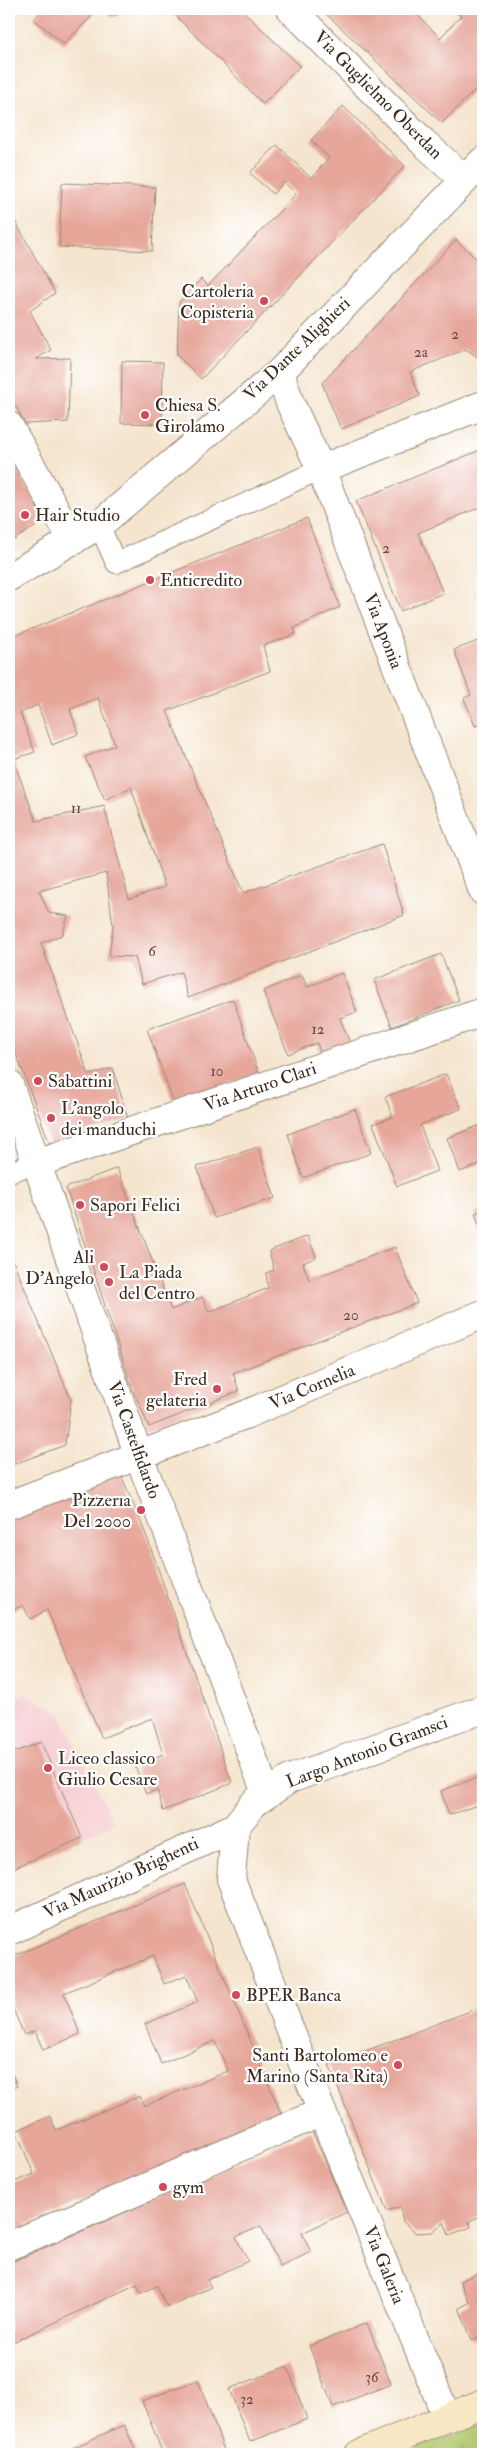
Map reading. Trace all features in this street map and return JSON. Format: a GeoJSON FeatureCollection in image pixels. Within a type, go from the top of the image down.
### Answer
{"type":"FeatureCollection","features":[{"type":"Feature","properties":{"kind":"street","name":"Via Guglielmo Oberdan"},"geometry":{"type":"LineString","coordinates":[[291,9],[423,142],[465,180]]}},
{"type":"Feature","properties":{"kind":"street","name":"Via Dante Alighieri"},"geometry":{"type":"LineString","coordinates":[[9,577],[99,525],[280,372],[483,160]]}},
{"type":"Feature","properties":{"kind":"street","name":"Via Aponia"},"geometry":{"type":"LineString","coordinates":[[280,372],[290,403],[321,469],[483,891]]}},
{"type":"Feature","properties":{"kind":"street"},"geometry":{"type":"LineString","coordinates":[[321,469],[483,405]]}},
{"type":"Feature","properties":{"kind":"street"},"geometry":{"type":"LineString","coordinates":[[9,426],[74,541]]}},
{"type":"Feature","properties":{"kind":"street","name":"Via Arturo Clari"},"geometry":{"type":"LineString","coordinates":[[37,1163],[483,1012]]}},
{"type":"Feature","properties":{"kind":"street","name":"Via Castelfidardo"},"geometry":{"type":"LineString","coordinates":[[9,1084],[260,1798]]}},
{"type":"Feature","properties":{"kind":"street","name":"Via Cornelia"},"geometry":{"type":"LineString","coordinates":[[9,1505],[256,1410],[483,1314]]}},
{"type":"Feature","properties":{"kind":"street","name":"Largo Antonio Gramsci"},"geometry":{"type":"LineString","coordinates":[[260,1798],[290,1779],[483,1709]]}},
{"type":"Feature","properties":{"kind":"street"},"geometry":{"type":"LineString","coordinates":[[235,1827],[260,1798]]}},
{"type":"Feature","properties":{"kind":"street","name":"Via Maurizio Brighenti"},"geometry":{"type":"LineString","coordinates":[[9,1931],[235,1827]]}},
{"type":"Feature","properties":{"kind":"street","name":"Via Galeria"},"geometry":{"type":"LineString","coordinates":[[235,1827],[231,1879],[322,2112],[447,2418]]}},
{"type":"Feature","properties":{"kind":"street"},"geometry":{"type":"LineString","coordinates":[[9,2246],[322,2112]]}},
{"type":"Feature","properties":{"kind":"street"},"geometry":{"type":"LineString","coordinates":[[359,2454],[483,2403]]}},
{"type":"Feature","properties":{"kind":"lane"},"geometry":{"type":"LineString","coordinates":[[99,525],[116,563],[321,469]]}},
{"type":"Feature","properties":{"kind":"lane"},"geometry":{"type":"LineString","coordinates":[[9,1172],[37,1163]]}},
{"type":"Feature","properties":{"kind":"shaded area","name":"Liceo classico Giulio Cesare"},"geometry":{"type":"Polygon","coordinates":[[[25,1693],[59,1712],[114,1824],[9,1870],[9,1701],[25,1693]]]}},
{"type":"Feature","properties":{"kind":"green space"},"geometry":{"type":"Polygon","coordinates":[[[483,2424],[483,2454],[420,2454],[417,2447],[483,2424]]]}},
{"type":"Feature","properties":{"kind":"building"},"geometry":{"type":"Polygon","coordinates":[[[43,9],[99,9],[64,44],[34,19],[43,9]]]}},
{"type":"Feature","properties":{"kind":"building"},"geometry":{"type":"Polygon","coordinates":[[[102,9],[130,9],[112,17],[102,9]]]}},
{"type":"Feature","properties":{"kind":"building"},"geometry":{"type":"Polygon","coordinates":[[[169,9],[241,9],[300,66],[263,104],[169,9]]]}},
{"type":"Feature","properties":{"kind":"building"},"geometry":{"type":"Polygon","coordinates":[[[321,9],[412,9],[440,38],[461,16],[453,9],[483,9],[483,82],[442,123],[321,9]]]}},
{"type":"Feature","properties":{"kind":"building"},"geometry":{"type":"Polygon","coordinates":[[[343,106],[405,166],[201,379],[177,355],[179,302],[201,279],[208,286],[296,194],[284,182],[273,194],[250,173],[277,145],[311,178],[329,158],[311,140],[343,106]]]}},
{"type":"Feature","properties":{"kind":"building"},"geometry":{"type":"Polygon","coordinates":[[[62,183],[155,187],[152,251],[59,247],[62,183]]]}},
{"type":"Feature","properties":{"kind":"building"},"geometry":{"type":"Polygon","coordinates":[[[9,210],[55,293],[30,311],[51,350],[36,359],[70,358],[68,422],[25,424],[9,394],[9,210]]]}},
{"type":"Feature","properties":{"kind":"building"},"geometry":{"type":"Polygon","coordinates":[[[456,240],[483,265],[483,361],[466,349],[410,372],[420,396],[341,429],[322,383],[456,240]]]}},
{"type":"Feature","properties":{"kind":"building"},"geometry":{"type":"Polygon","coordinates":[[[122,361],[163,362],[162,424],[121,423],[122,361]]]}},
{"type":"Feature","properties":{"kind":"building"},"geometry":{"type":"Polygon","coordinates":[[[483,449],[483,506],[418,533],[443,593],[401,611],[356,501],[483,449]]]}},
{"type":"Feature","properties":{"kind":"building"},"geometry":{"type":"Polygon","coordinates":[[[9,457],[33,497],[40,516],[36,526],[9,543],[9,457]]]}},
{"type":"Feature","properties":{"kind":"building"},"geometry":{"type":"Polygon","coordinates":[[[307,518],[340,607],[294,628],[296,634],[263,646],[270,671],[167,711],[243,893],[382,844],[404,915],[188,998],[181,972],[142,984],[135,957],[109,956],[113,926],[106,873],[39,891],[49,913],[68,916],[62,935],[41,943],[89,1075],[113,1068],[128,1119],[50,1144],[9,1035],[9,638],[307,518]],[[98,698],[70,709],[78,734],[52,745],[38,705],[20,713],[35,752],[13,759],[36,821],[104,806],[129,899],[165,887],[131,787],[105,800],[85,757],[115,745],[98,698]]]}},
{"type":"Feature","properties":{"kind":"building"},"geometry":{"type":"Polygon","coordinates":[[[483,639],[483,723],[475,726],[464,698],[471,695],[454,650],[483,639]]]}},
{"type":"Feature","properties":{"kind":"building"},"geometry":{"type":"Polygon","coordinates":[[[441,954],[459,1000],[392,1027],[374,980],[441,954]]]}},
{"type":"Feature","properties":{"kind":"building"},"geometry":{"type":"Polygon","coordinates":[[[342,973],[357,1012],[340,1018],[350,1043],[321,1055],[317,1043],[288,1054],[263,991],[302,975],[307,987],[342,973]]]}},
{"type":"Feature","properties":{"kind":"building"},"geometry":{"type":"Polygon","coordinates":[[[233,999],[259,1074],[174,1104],[147,1029],[233,999]]]}},
{"type":"Feature","properties":{"kind":"building"},"geometry":{"type":"Polygon","coordinates":[[[446,1074],[461,1109],[420,1125],[437,1171],[397,1186],[373,1124],[393,1117],[385,1097],[446,1074]]]}},
{"type":"Feature","properties":{"kind":"building"},"geometry":{"type":"Polygon","coordinates":[[[355,1109],[371,1153],[303,1178],[288,1134],[355,1109]]]}},
{"type":"Feature","properties":{"kind":"building"},"geometry":{"type":"Polygon","coordinates":[[[483,1124],[483,1163],[460,1172],[447,1138],[483,1124]]]}},
{"type":"Feature","properties":{"kind":"building"},"geometry":{"type":"Polygon","coordinates":[[[258,1147],[275,1198],[214,1218],[197,1167],[258,1147]]]}},
{"type":"Feature","properties":{"kind":"building"},"geometry":{"type":"Polygon","coordinates":[[[117,1168],[171,1310],[202,1297],[209,1312],[268,1288],[266,1273],[274,1270],[269,1251],[308,1236],[316,1257],[303,1263],[309,1280],[395,1247],[417,1303],[233,1373],[239,1391],[149,1427],[133,1390],[66,1188],[117,1168]]]}},
{"type":"Feature","properties":{"kind":"building"},"geometry":{"type":"Polygon","coordinates":[[[483,1210],[483,1235],[475,1213],[483,1210]]]}},
{"type":"Feature","properties":{"kind":"building"},"geometry":{"type":"Polygon","coordinates":[[[9,1259],[14,1263],[71,1400],[65,1445],[9,1466],[9,1259]]]}},
{"type":"Feature","properties":{"kind":"building"},"geometry":{"type":"Polygon","coordinates":[[[119,1470],[147,1537],[232,1783],[163,1811],[157,1790],[146,1794],[135,1766],[163,1754],[152,1718],[102,1738],[47,1610],[30,1619],[23,1605],[13,1610],[9,1602],[9,1513],[119,1470]]]}},
{"type":"Feature","properties":{"kind":"building"},"geometry":{"type":"Polygon","coordinates":[[[41,1742],[82,1838],[9,1870],[9,1743],[15,1752],[41,1742]]]}},
{"type":"Feature","properties":{"kind":"building"},"geometry":{"type":"Polygon","coordinates":[[[481,1776],[483,1803],[449,1815],[441,1791],[481,1776]]]}},
{"type":"Feature","properties":{"kind":"building"},"geometry":{"type":"Polygon","coordinates":[[[185,1884],[282,2116],[9,2232],[9,2184],[34,2174],[16,2131],[50,2116],[56,2130],[140,2096],[144,2106],[228,2071],[215,2041],[161,2064],[145,2024],[198,2002],[186,1975],[164,1984],[153,1956],[64,1993],[80,2034],[43,2050],[35,2031],[24,2035],[9,1999],[9,1958],[185,1884]]]}},
{"type":"Feature","properties":{"kind":"building"},"geometry":{"type":"Polygon","coordinates":[[[483,2006],[483,2215],[469,2221],[471,2227],[449,2235],[444,2222],[432,2232],[416,2233],[403,2222],[400,2207],[387,2211],[329,2065],[483,2006]]]}},
{"type":"Feature","properties":{"kind":"building"},"geometry":{"type":"Polygon","coordinates":[[[9,2067],[17,2086],[9,2089],[9,2067]]]}},
{"type":"Feature","properties":{"kind":"building"},"geometry":{"type":"Polygon","coordinates":[[[312,2131],[347,2212],[302,2233],[311,2252],[280,2267],[261,2226],[236,2237],[248,2261],[207,2280],[211,2287],[167,2307],[157,2286],[141,2293],[137,2284],[9,2344],[9,2263],[312,2131]]]}},
{"type":"Feature","properties":{"kind":"building"},"geometry":{"type":"Polygon","coordinates":[[[483,2271],[483,2335],[472,2340],[459,2308],[469,2303],[460,2281],[483,2271]]]}},
{"type":"Feature","properties":{"kind":"building"},"geometry":{"type":"Polygon","coordinates":[[[367,2323],[391,2384],[333,2407],[309,2346],[367,2323]]]}},
{"type":"Feature","properties":{"kind":"building"},"geometry":{"type":"Polygon","coordinates":[[[287,2366],[307,2419],[250,2442],[229,2389],[287,2366]]]}},
{"type":"Feature","properties":{"kind":"building"},"geometry":{"type":"Polygon","coordinates":[[[198,2380],[224,2450],[213,2454],[163,2454],[142,2401],[198,2380]]]}},
{"type":"Feature","properties":{"kind":"building"},"geometry":{"type":"Polygon","coordinates":[[[124,2425],[136,2451],[130,2454],[70,2454],[68,2450],[124,2425]]]}},
{"type":"Feature","properties":{"kind":"place","name":"Cartoleria Copisteria"},"geometry":{"type":"Point","coordinates":[264,301]}},
{"type":"Feature","properties":{"kind":"place","name":"Chiesa S. Girolamo"},"geometry":{"type":"Point","coordinates":[145,415]}},
{"type":"Feature","properties":{"kind":"place","name":"Hair Studio"},"geometry":{"type":"Point","coordinates":[25,515]}},
{"type":"Feature","properties":{"kind":"place","name":"Enticredito"},"geometry":{"type":"Point","coordinates":[150,580]}},
{"type":"Feature","properties":{"kind":"place","name":"Sabattini"},"geometry":{"type":"Point","coordinates":[38,1081]}},
{"type":"Feature","properties":{"kind":"place","name":"L'angolo dei manduchi"},"geometry":{"type":"Point","coordinates":[51,1118]}},
{"type":"Feature","properties":{"kind":"place","name":"Sapori Felici"},"geometry":{"type":"Point","coordinates":[80,1205]}},
{"type":"Feature","properties":{"kind":"place","name":"Ali D'Angelo"},"geometry":{"type":"Point","coordinates":[104,1267]}},
{"type":"Feature","properties":{"kind":"place","name":"La Piada del Centro"},"geometry":{"type":"Point","coordinates":[109,1282]}},
{"type":"Feature","properties":{"kind":"place","name":"Fred gelateria"},"geometry":{"type":"Point","coordinates":[217,1389]}},
{"type":"Feature","properties":{"kind":"place","name":"Pizzerıa Del 2000"},"geometry":{"type":"Point","coordinates":[141,1510]}},
{"type":"Feature","properties":{"kind":"place","name":"Liceo classico Giulio Cesare"},"geometry":{"type":"Point","coordinates":[48,1768]}},
{"type":"Feature","properties":{"kind":"place","name":"BPER Banca"},"geometry":{"type":"Point","coordinates":[236,1995]}},
{"type":"Feature","properties":{"kind":"place","name":"Santi Bartolomeo e Marino (Santa Rita)"},"geometry":{"type":"Point","coordinates":[398,2065]}},
{"type":"Feature","properties":{"kind":"place","name":"gym"},"geometry":{"type":"Point","coordinates":[163,2187]}}]}
